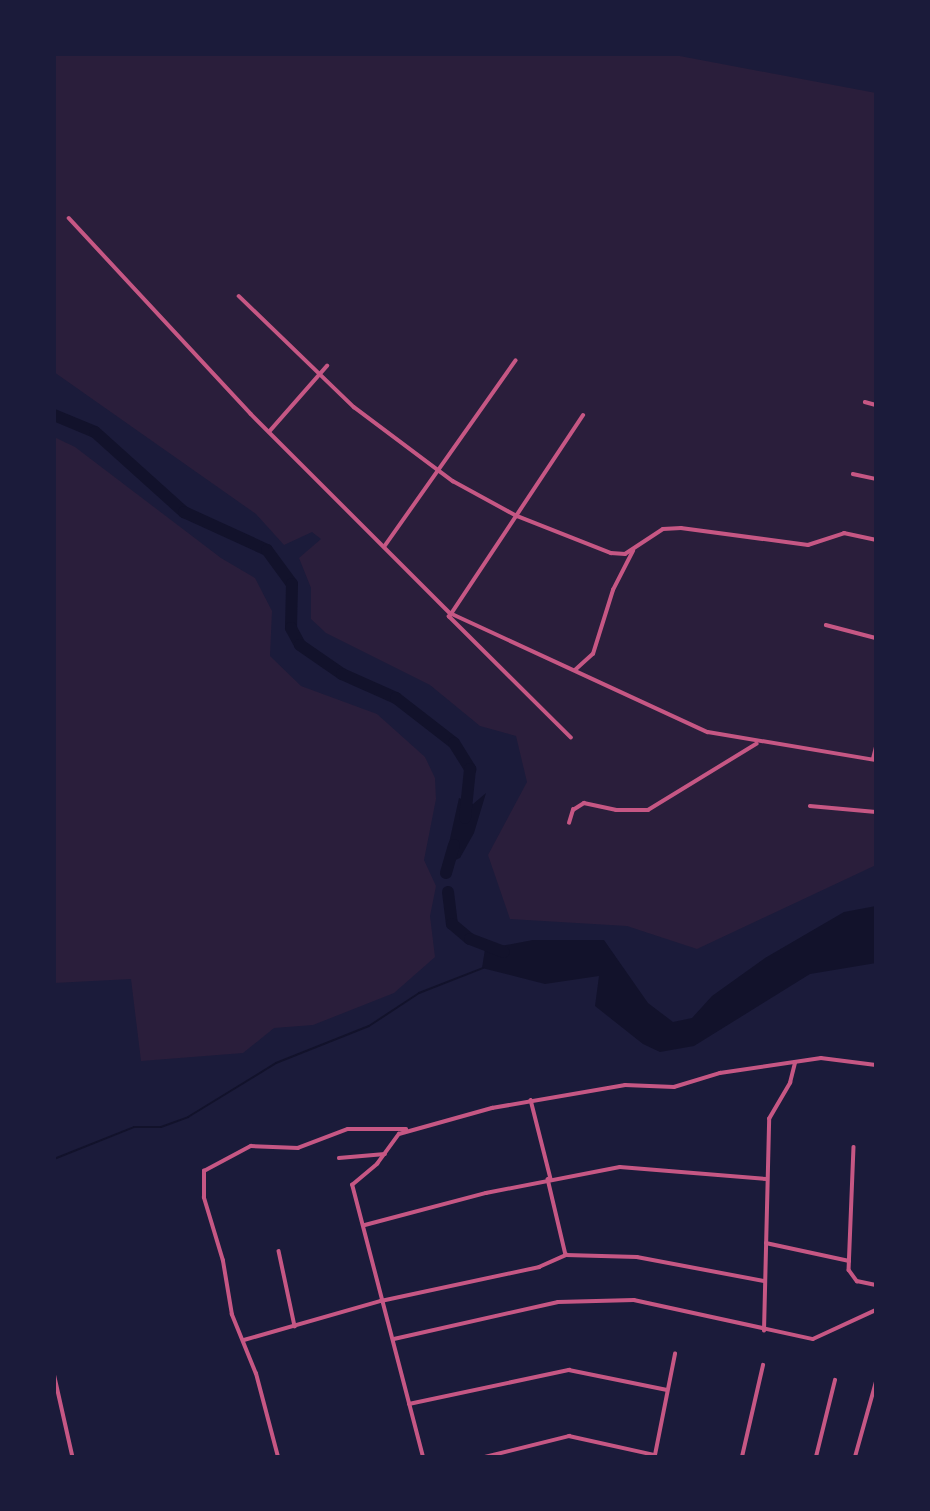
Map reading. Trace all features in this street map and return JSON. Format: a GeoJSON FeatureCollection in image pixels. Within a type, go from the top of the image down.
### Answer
{"type":"FeatureCollection","features":[{"type":"Feature","properties":{"kind":"street"},"geometry":{"type":"LineString","coordinates":[[69,218],[269,432],[450,613],[708,732],[758,743],[874,760],[876,747]]}},
{"type":"Feature","properties":{"kind":"street"},"geometry":{"type":"LineString","coordinates":[[239,296],[364,414],[440,471],[517,516],[611,553],[634,549],[663,530],[681,528],[808,545],[844,533],[876,540]]}},
{"type":"Feature","properties":{"kind":"street"},"geometry":{"type":"LineString","coordinates":[[384,547],[515,361]]}},
{"type":"Feature","properties":{"kind":"street"},"geometry":{"type":"LineString","coordinates":[[269,432],[327,366]]}},
{"type":"Feature","properties":{"kind":"street"},"geometry":{"type":"LineString","coordinates":[[865,402],[876,405]]}},
{"type":"Feature","properties":{"kind":"street"},"geometry":{"type":"LineString","coordinates":[[571,738],[449,617],[583,415]]}},
{"type":"Feature","properties":{"kind":"street"},"geometry":{"type":"LineString","coordinates":[[853,474],[876,479]]}},
{"type":"Feature","properties":{"kind":"street"},"geometry":{"type":"LineString","coordinates":[[575,670],[593,654],[613,590],[634,549]]}},
{"type":"Feature","properties":{"kind":"street"},"geometry":{"type":"LineString","coordinates":[[826,625],[876,638]]}},
{"type":"Feature","properties":{"kind":"street"},"geometry":{"type":"LineString","coordinates":[[569,823],[573,810],[584,803],[615,810],[648,810],[758,743]]}},
{"type":"Feature","properties":{"kind":"street"},"geometry":{"type":"LineString","coordinates":[[810,806],[876,812]]}},
{"type":"Feature","properties":{"kind":"street"},"geometry":{"type":"LineString","coordinates":[[278,1457],[244,1340],[232,1315],[223,1261],[204,1198],[204,1171],[251,1146],[298,1148],[348,1129],[406,1129],[531,1100],[625,1085],[674,1087],[720,1073],[821,1058],[876,1065]]}},
{"type":"Feature","properties":{"kind":"street"},"geometry":{"type":"LineString","coordinates":[[764,1331],[769,1119],[790,1083],[795,1062]]}},
{"type":"Feature","properties":{"kind":"street"},"geometry":{"type":"LineString","coordinates":[[531,1100],[566,1255]]}},
{"type":"Feature","properties":{"kind":"street"},"geometry":{"type":"LineString","coordinates":[[406,1129],[385,1154],[352,1185],[365,1224],[381,1301],[394,1339],[423,1457]]}},
{"type":"Feature","properties":{"kind":"street"},"geometry":{"type":"LineString","coordinates":[[854,1147],[849,1261],[851,1278],[876,1285]]}},
{"type":"Feature","properties":{"kind":"street"},"geometry":{"type":"LineString","coordinates":[[339,1158],[385,1154]]}},
{"type":"Feature","properties":{"kind":"street"},"geometry":{"type":"LineString","coordinates":[[365,1224],[549,1179],[643,1166],[767,1179]]}},
{"type":"Feature","properties":{"kind":"street"},"geometry":{"type":"LineString","coordinates":[[765,1243],[849,1261]]}},
{"type":"Feature","properties":{"kind":"street"},"geometry":{"type":"LineString","coordinates":[[279,1251],[295,1326]]}},
{"type":"Feature","properties":{"kind":"street"},"geometry":{"type":"LineString","coordinates":[[244,1340],[381,1301],[539,1267],[566,1255],[637,1257],[764,1282]]}},
{"type":"Feature","properties":{"kind":"street"},"geometry":{"type":"LineString","coordinates":[[394,1339],[520,1308],[634,1300],[764,1331],[813,1339],[876,1310]]}},
{"type":"Feature","properties":{"kind":"street"},"geometry":{"type":"LineString","coordinates":[[485,1457],[569,1436],[655,1456],[675,1354]]}},
{"type":"Feature","properties":{"kind":"street"},"geometry":{"type":"LineString","coordinates":[[742,1457],[763,1365]]}},
{"type":"Feature","properties":{"kind":"street"},"geometry":{"type":"LineString","coordinates":[[409,1404],[569,1370],[667,1390]]}},
{"type":"Feature","properties":{"kind":"street"},"geometry":{"type":"LineString","coordinates":[[54,1373],[73,1457]]}},
{"type":"Feature","properties":{"kind":"street"},"geometry":{"type":"LineString","coordinates":[[816,1457],[835,1380]]}},
{"type":"Feature","properties":{"kind":"street"},"geometry":{"type":"LineString","coordinates":[[855,1457],[876,1382]]}},
{"type":"Feature","properties":{"kind":"shaded area"},"geometry":{"type":"Polygon","coordinates":[[[54,54],[669,54],[876,93],[876,865],[697,949],[627,926],[510,919],[488,855],[527,782],[516,736],[480,726],[430,685],[326,633],[311,619],[311,588],[299,558],[321,539],[312,532],[284,545],[256,514],[54,372],[54,54]]]}},
{"type":"Feature","properties":{"kind":"shaded area"},"geometry":{"type":"Polygon","coordinates":[[[54,437],[75,447],[221,558],[255,578],[272,611],[270,656],[301,686],[377,714],[425,757],[435,778],[436,799],[424,860],[436,886],[430,916],[435,957],[394,993],[313,1025],[274,1028],[243,1053],[141,1061],[131,979],[54,983],[54,437]]]}},
{"type":"Feature","properties":{"kind":"shaded area"},"geometry":{"type":"Polygon","coordinates":[[[486,793],[474,833],[460,858],[451,862],[447,852],[459,798],[473,804],[486,793]]]}},
{"type":"Feature","properties":{"kind":"shaded area"},"geometry":{"type":"Polygon","coordinates":[[[876,906],[876,963],[810,974],[694,1046],[660,1052],[643,1044],[595,1006],[599,976],[545,984],[482,968],[485,949],[533,940],[604,940],[648,1003],[673,1022],[692,1018],[712,996],[765,958],[844,912],[876,906]]]}},
{"type":"Feature","properties":{"kind":"waterway"},"geometry":{"type":"LineString","coordinates":[[54,415],[95,432],[184,512],[267,550],[292,584],[291,628],[300,645],[342,674],[396,698],[454,743],[470,769],[465,818]]}},
{"type":"Feature","properties":{"kind":"waterway"},"geometry":{"type":"LineString","coordinates":[[446,873],[454,845]]}},
{"type":"Feature","properties":{"kind":"waterway"},"geometry":{"type":"LineString","coordinates":[[448,892],[452,924],[470,939],[504,952]]}},
{"type":"Feature","properties":{"kind":"waterway"},"geometry":{"type":"LineString","coordinates":[[54,1159],[134,1127],[161,1127],[188,1117],[276,1063],[369,1026],[419,993],[483,968]]}}]}
